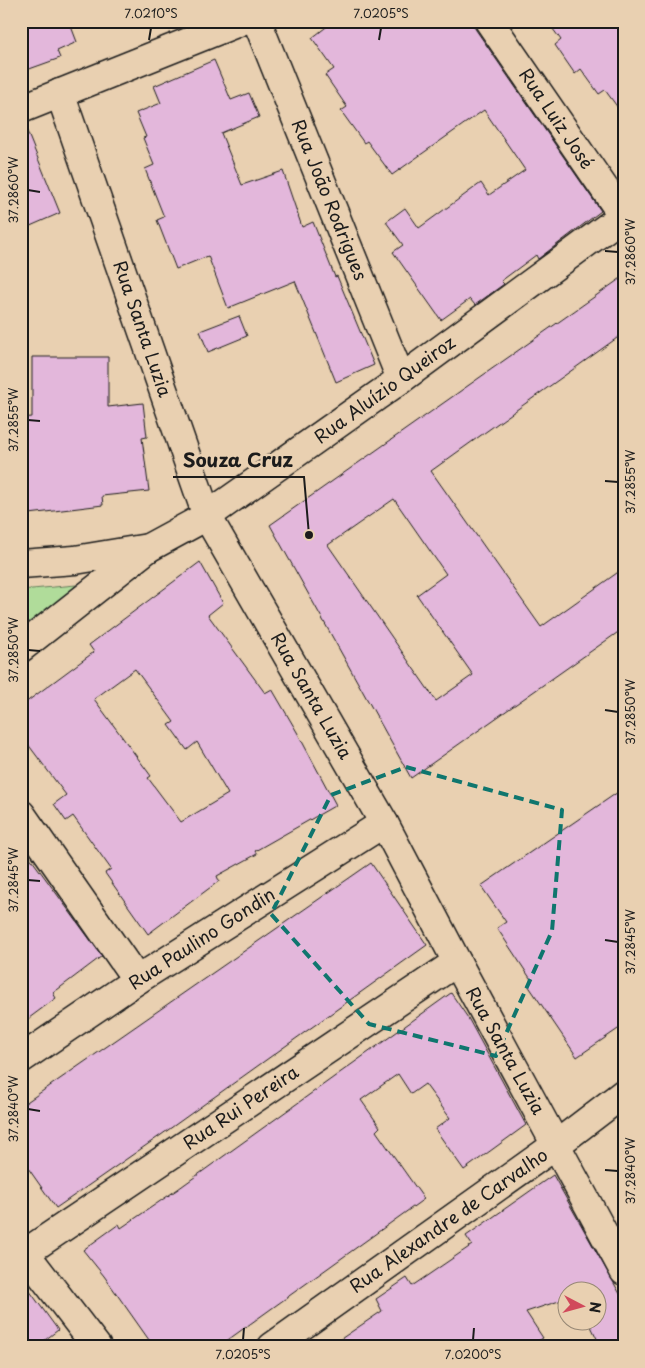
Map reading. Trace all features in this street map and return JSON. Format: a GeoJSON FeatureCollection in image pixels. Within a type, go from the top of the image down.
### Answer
{"type":"FeatureCollection","features":[{"type":"Feature","properties":{"kind":"street"},"geometry":{"type":"LineString","coordinates":[[21,108],[241,21]]}},
{"type":"Feature","properties":{"kind":"street","name":"Rua João Rodrigues"},"geometry":{"type":"LineString","coordinates":[[256,21],[401,379]]}},
{"type":"Feature","properties":{"kind":"street","name":"Rua Luiz José"},"geometry":{"type":"LineString","coordinates":[[489,21],[623,216]]}},
{"type":"Feature","properties":{"kind":"street","name":"Rua Santa Luzia"},"geometry":{"type":"LineString","coordinates":[[60,93],[207,516],[384,823],[624,1271]]}},
{"type":"Feature","properties":{"kind":"street","name":"Rua Aluízio Queiroz"},"geometry":{"type":"LineString","coordinates":[[21,648],[148,548],[207,516],[401,379],[623,216]]}},
{"type":"Feature","properties":{"kind":"street"},"geometry":{"type":"LineString","coordinates":[[21,564],[75,560],[148,548]]}},
{"type":"Feature","properties":{"kind":"street"},"geometry":{"type":"LineString","coordinates":[[21,814],[137,980]]}},
{"type":"Feature","properties":{"kind":"street","name":"Rua Paulino Gondin"},"geometry":{"type":"LineString","coordinates":[[21,1059],[137,980],[384,823]]}},
{"type":"Feature","properties":{"kind":"street","name":"Rua Rui Pereira"},"geometry":{"type":"LineString","coordinates":[[23,1251],[457,962]]}},
{"type":"Feature","properties":{"kind":"street","name":"Rua Alexandre de Carvalho"},"geometry":{"type":"LineString","coordinates":[[272,1347],[556,1145],[624,1093]]}},
{"type":"Feature","properties":{"kind":"street"},"geometry":{"type":"LineString","coordinates":[[23,1251],[86,1343]]}},
{"type":"Feature","properties":{"kind":"highlighted area"},"geometry":{"type":"Polygon","coordinates":[[[406,767],[562,810],[552,931],[496,1056],[369,1024],[271,914],[331,795],[406,767]]]}},
{"type":"Feature","properties":{"kind":"green space"},"geometry":{"type":"Polygon","coordinates":[[[87,584],[21,634],[21,590],[87,584]]]}},
{"type":"Feature","properties":{"kind":"building"},"geometry":{"type":"Polygon","coordinates":[[[21,21],[69,21],[77,42],[57,51],[60,58],[21,72],[21,21]]]}},
{"type":"Feature","properties":{"kind":"building"},"geometry":{"type":"Polygon","coordinates":[[[334,21],[471,21],[601,211],[538,259],[536,255],[501,281],[504,284],[475,305],[470,299],[441,320],[393,252],[403,245],[386,222],[405,208],[419,228],[481,183],[489,195],[525,170],[484,110],[392,175],[367,141],[364,143],[341,111],[347,107],[325,75],[334,69],[312,38],[334,21]]]}},
{"type":"Feature","properties":{"kind":"building"},"geometry":{"type":"Polygon","coordinates":[[[547,21],[624,21],[624,116],[605,90],[599,94],[581,69],[575,74],[555,45],[561,40],[547,21]]]}},
{"type":"Feature","properties":{"kind":"building"},"geometry":{"type":"Polygon","coordinates":[[[214,60],[231,100],[249,93],[259,117],[221,133],[242,185],[283,171],[302,227],[313,222],[374,365],[336,382],[295,281],[228,308],[208,256],[176,269],[157,220],[164,217],[145,169],[154,165],[143,138],[146,137],[136,113],[161,103],[154,86],[214,60]]]}},
{"type":"Feature","properties":{"kind":"building"},"geometry":{"type":"Polygon","coordinates":[[[21,124],[24,124],[60,213],[21,230],[21,124]]]}},
{"type":"Feature","properties":{"kind":"building"},"geometry":{"type":"Polygon","coordinates":[[[624,276],[624,333],[431,471],[541,627],[624,568],[624,628],[411,778],[270,525],[624,276]],[[394,499],[328,545],[436,701],[473,675],[417,595],[446,574],[394,499]]]}},
{"type":"Feature","properties":{"kind":"building"},"geometry":{"type":"Polygon","coordinates":[[[239,316],[247,336],[208,352],[200,331],[239,316]]]}},
{"type":"Feature","properties":{"kind":"building"},"geometry":{"type":"Polygon","coordinates":[[[32,357],[108,357],[108,407],[143,403],[147,437],[142,438],[149,491],[102,496],[103,505],[21,515],[21,418],[32,417],[32,357]]]}},
{"type":"Feature","properties":{"kind":"building"},"geometry":{"type":"Polygon","coordinates":[[[200,562],[223,603],[208,615],[265,693],[272,689],[336,805],[255,851],[257,854],[217,876],[219,881],[148,934],[105,873],[111,869],[73,816],[66,821],[54,804],[66,795],[21,735],[21,706],[94,652],[89,645],[200,562]],[[135,669],[94,699],[151,776],[148,778],[181,822],[228,794],[197,742],[187,750],[169,725],[174,722],[135,669]]]}},
{"type":"Feature","properties":{"kind":"building"},"geometry":{"type":"Polygon","coordinates":[[[624,788],[624,1025],[577,1057],[528,985],[532,981],[497,928],[506,922],[481,886],[624,788]]]}},
{"type":"Feature","properties":{"kind":"building"},"geometry":{"type":"Polygon","coordinates":[[[21,845],[102,956],[53,993],[56,998],[21,1024],[21,845]]]}},
{"type":"Feature","properties":{"kind":"building"},"geometry":{"type":"Polygon","coordinates":[[[371,863],[427,945],[56,1208],[21,1158],[21,1106],[371,863]]]}},
{"type":"Feature","properties":{"kind":"building"},"geometry":{"type":"Polygon","coordinates":[[[451,993],[468,1018],[526,1125],[464,1170],[435,1129],[450,1118],[425,1084],[411,1094],[398,1074],[361,1100],[380,1127],[376,1131],[424,1199],[218,1347],[154,1347],[104,1276],[83,1250],[119,1224],[121,1228],[178,1189],[451,993]]]}},
{"type":"Feature","properties":{"kind":"building"},"geometry":{"type":"Polygon","coordinates":[[[553,1175],[624,1301],[624,1347],[601,1347],[593,1330],[608,1330],[608,1280],[558,1280],[558,1301],[526,1312],[543,1338],[528,1347],[329,1347],[382,1311],[376,1299],[407,1278],[412,1286],[472,1245],[466,1236],[553,1175]]]}},
{"type":"Feature","properties":{"kind":"building"},"geometry":{"type":"Polygon","coordinates":[[[21,1279],[58,1330],[36,1347],[21,1347],[21,1279]]]}},
{"type":"Feature","properties":{"kind":"place","name":"Souza Cruz"},"geometry":{"type":"Point","coordinates":[309,535]}}]}
